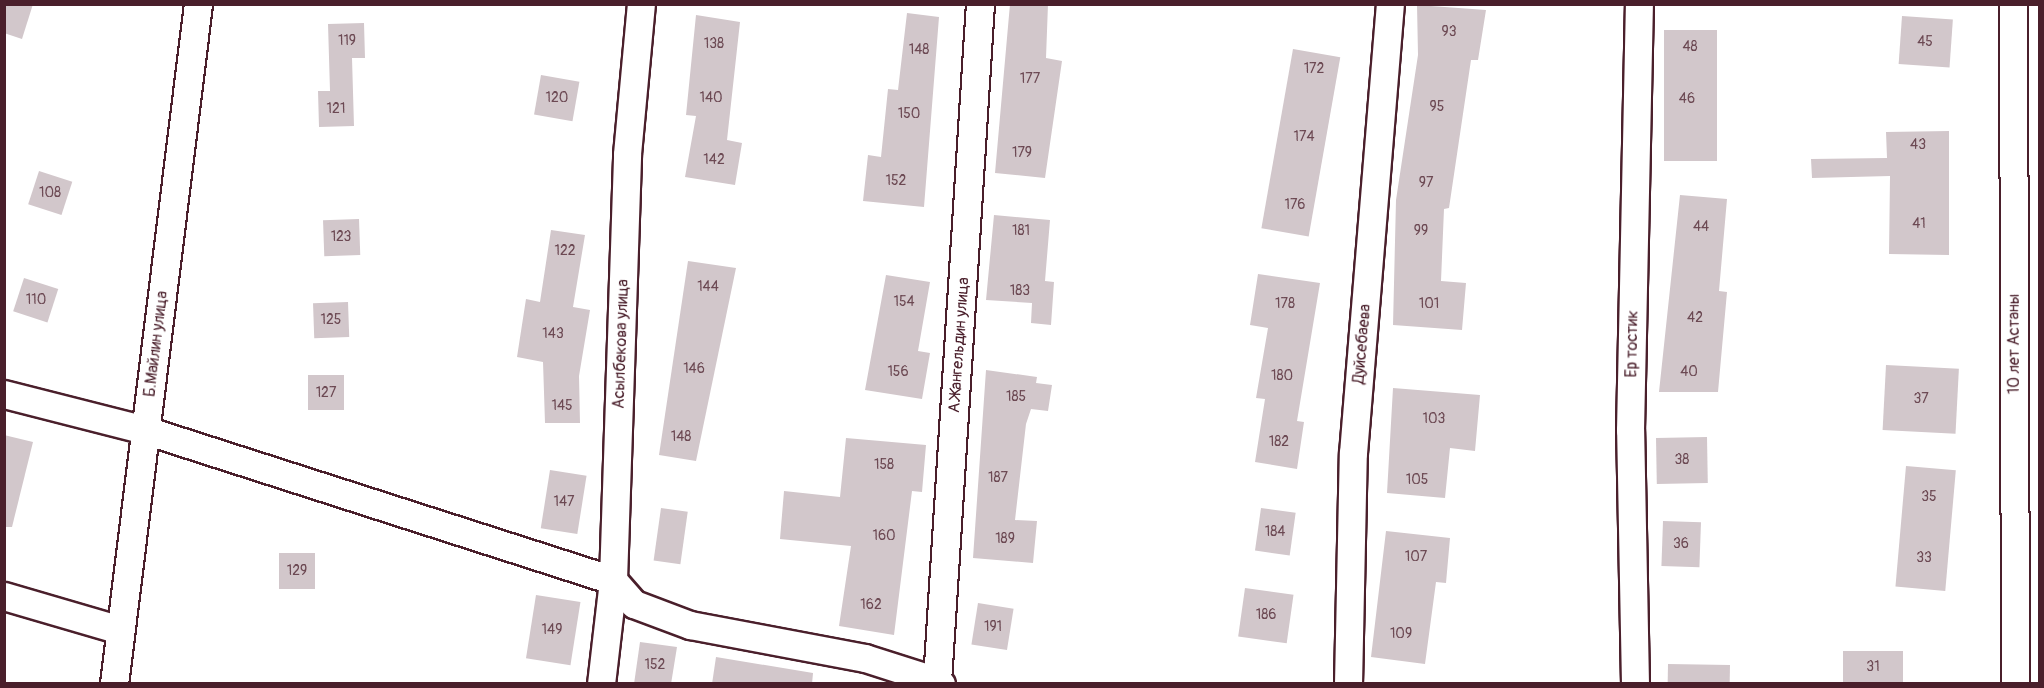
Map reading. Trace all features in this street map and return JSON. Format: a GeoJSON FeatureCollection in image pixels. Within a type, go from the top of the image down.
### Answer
{"type":"FeatureCollection","features":[{"type":"Feature","properties":{"kind":"street","name":"Б.Майлин улица"},"geometry":{"type":"LineString","coordinates":[[114,684],[198,4]]}},
{"type":"Feature","properties":{"kind":"street","name":"Асылбекова улица"},"geometry":{"type":"LineString","coordinates":[[601,684],[613,580],[627,154],[641,4]]}},
{"type":"Feature","properties":{"kind":"street","name":"А.Жангельдин улица"},"geometry":{"type":"LineString","coordinates":[[939,682],[980,4]]}},
{"type":"Feature","properties":{"kind":"street","name":"Дуйсебаева"},"geometry":{"type":"LineString","coordinates":[[1348,684],[1353,453],[1389,4]]}},
{"type":"Feature","properties":{"kind":"street","name":"Ер тостик"},"geometry":{"type":"LineString","coordinates":[[1635,684],[1630,430],[1639,4]]}},
{"type":"Feature","properties":{"kind":"street","name":"10 лет Астаны"},"geometry":{"type":"LineString","coordinates":[[2013,4],[2015,684]]}},
{"type":"Feature","properties":{"kind":"street"},"geometry":{"type":"LineString","coordinates":[[4,394],[145,430],[613,580],[634,604],[690,625],[865,658],[939,682]]}},
{"type":"Feature","properties":{"kind":"street"},"geometry":{"type":"LineString","coordinates":[[4,596],[120,630]]}},
{"type":"Feature","properties":{"kind":"building"},"geometry":{"type":"Polygon","coordinates":[[[4,4],[33,4],[22,39],[4,33],[4,4]]]}},
{"type":"Feature","properties":{"kind":"building"},"geometry":{"type":"Polygon","coordinates":[[[1010,4],[1048,4],[1046,58],[1062,61],[1045,178],[995,173],[1010,4]]]}},
{"type":"Feature","properties":{"kind":"building"},"geometry":{"type":"Polygon","coordinates":[[[1417,5],[1486,10],[1478,60],[1471,60],[1449,208],[1444,209],[1441,281],[1466,283],[1462,330],[1393,325],[1396,200],[1418,55],[1417,5]]]}},
{"type":"Feature","properties":{"kind":"building"},"geometry":{"type":"Polygon","coordinates":[[[907,13],[939,17],[924,207],[863,201],[868,155],[881,157],[888,89],[898,90],[907,13]]]}},
{"type":"Feature","properties":{"kind":"building"},"geometry":{"type":"Polygon","coordinates":[[[696,15],[740,22],[727,140],[742,143],[735,185],[685,177],[696,116],[686,115],[696,15]]]}},
{"type":"Feature","properties":{"kind":"building"},"geometry":{"type":"Polygon","coordinates":[[[1902,16],[1953,20],[1950,67],[1899,64],[1902,16]]]}},
{"type":"Feature","properties":{"kind":"building"},"geometry":{"type":"Polygon","coordinates":[[[364,23],[365,58],[352,58],[354,126],[319,127],[318,91],[330,91],[328,24],[364,23]]]}},
{"type":"Feature","properties":{"kind":"building"},"geometry":{"type":"Polygon","coordinates":[[[1664,30],[1717,30],[1717,161],[1664,161],[1664,30]]]}},
{"type":"Feature","properties":{"kind":"building"},"geometry":{"type":"Polygon","coordinates":[[[1293,49],[1340,57],[1309,237],[1261,228],[1293,49]]]}},
{"type":"Feature","properties":{"kind":"building"},"geometry":{"type":"Polygon","coordinates":[[[541,75],[579,82],[572,121],[534,114],[541,75]]]}},
{"type":"Feature","properties":{"kind":"building"},"geometry":{"type":"Polygon","coordinates":[[[1949,131],[1949,255],[1889,254],[1890,176],[1812,178],[1811,159],[1887,158],[1886,132],[1949,131]]]}},
{"type":"Feature","properties":{"kind":"building"},"geometry":{"type":"Polygon","coordinates":[[[39,171],[72,182],[61,215],[28,204],[39,171]]]}},
{"type":"Feature","properties":{"kind":"building"},"geometry":{"type":"Polygon","coordinates":[[[1680,195],[1727,199],[1719,291],[1727,292],[1718,392],[1659,392],[1680,195]]]}},
{"type":"Feature","properties":{"kind":"building"},"geometry":{"type":"Polygon","coordinates":[[[994,215],[1050,220],[1045,281],[1054,282],[1051,325],[1031,323],[1032,303],[986,300],[994,215]]]}},
{"type":"Feature","properties":{"kind":"building"},"geometry":{"type":"Polygon","coordinates":[[[359,219],[360,255],[324,256],[323,220],[359,219]]]}},
{"type":"Feature","properties":{"kind":"building"},"geometry":{"type":"Polygon","coordinates":[[[551,230],[585,235],[573,307],[590,310],[579,376],[580,423],[545,423],[543,362],[517,357],[526,299],[540,302],[551,230]]]}},
{"type":"Feature","properties":{"kind":"building"},"geometry":{"type":"Polygon","coordinates":[[[688,261],[736,268],[696,461],[659,455],[688,261]]]}},
{"type":"Feature","properties":{"kind":"building"},"geometry":{"type":"Polygon","coordinates":[[[1258,274],[1320,283],[1297,421],[1304,422],[1297,469],[1255,462],[1265,399],[1256,398],[1268,328],[1250,325],[1258,274]]]}},
{"type":"Feature","properties":{"kind":"building"},"geometry":{"type":"Polygon","coordinates":[[[886,275],[930,282],[918,351],[930,353],[922,399],[865,390],[886,275]]]}},
{"type":"Feature","properties":{"kind":"building"},"geometry":{"type":"Polygon","coordinates":[[[24,278],[58,289],[47,322],[13,311],[24,278]]]}},
{"type":"Feature","properties":{"kind":"building"},"geometry":{"type":"Polygon","coordinates":[[[348,302],[349,337],[314,338],[313,303],[348,302]]]}},
{"type":"Feature","properties":{"kind":"building"},"geometry":{"type":"Polygon","coordinates":[[[1886,365],[1959,369],[1955,434],[1883,430],[1886,365]]]}},
{"type":"Feature","properties":{"kind":"building"},"geometry":{"type":"Polygon","coordinates":[[[986,370],[1037,377],[1036,383],[1052,385],[1048,411],[1031,409],[1026,424],[1015,520],[1037,521],[1033,563],[973,558],[986,370]]]}},
{"type":"Feature","properties":{"kind":"building"},"geometry":{"type":"Polygon","coordinates":[[[308,375],[344,375],[344,410],[308,410],[308,375]]]}},
{"type":"Feature","properties":{"kind":"building"},"geometry":{"type":"Polygon","coordinates":[[[1393,388],[1480,395],[1475,451],[1450,448],[1445,498],[1387,493],[1393,388]]]}},
{"type":"Feature","properties":{"kind":"building"},"geometry":{"type":"Polygon","coordinates":[[[4,435],[33,442],[12,527],[4,527],[4,435]]]}},
{"type":"Feature","properties":{"kind":"building"},"geometry":{"type":"Polygon","coordinates":[[[1707,437],[1708,483],[1657,484],[1656,438],[1707,437]]]}},
{"type":"Feature","properties":{"kind":"building"},"geometry":{"type":"Polygon","coordinates":[[[846,438],[926,445],[922,492],[912,491],[894,635],[839,626],[851,546],[780,539],[784,491],[840,497],[846,438]]]}},
{"type":"Feature","properties":{"kind":"building"},"geometry":{"type":"Polygon","coordinates":[[[1906,466],[1956,470],[1945,591],[1895,587],[1906,466]]]}},
{"type":"Feature","properties":{"kind":"building"},"geometry":{"type":"Polygon","coordinates":[[[550,470],[587,476],[577,534],[541,528],[550,470]]]}},
{"type":"Feature","properties":{"kind":"building"},"geometry":{"type":"Polygon","coordinates":[[[661,508],[688,512],[680,564],[654,560],[661,508]]]}},
{"type":"Feature","properties":{"kind":"building"},"geometry":{"type":"Polygon","coordinates":[[[1261,508],[1296,513],[1290,555],[1255,551],[1261,508]]]}},
{"type":"Feature","properties":{"kind":"building"},"geometry":{"type":"Polygon","coordinates":[[[1663,521],[1701,522],[1699,567],[1661,566],[1663,521]]]}},
{"type":"Feature","properties":{"kind":"building"},"geometry":{"type":"Polygon","coordinates":[[[1386,531],[1450,538],[1446,583],[1436,582],[1425,664],[1371,657],[1386,531]]]}},
{"type":"Feature","properties":{"kind":"building"},"geometry":{"type":"Polygon","coordinates":[[[279,553],[315,553],[315,589],[279,589],[279,553]]]}},
{"type":"Feature","properties":{"kind":"building"},"geometry":{"type":"Polygon","coordinates":[[[1245,588],[1294,595],[1287,643],[1238,637],[1245,588]]]}},
{"type":"Feature","properties":{"kind":"building"},"geometry":{"type":"Polygon","coordinates":[[[536,595],[580,602],[570,665],[526,658],[536,595]]]}},
{"type":"Feature","properties":{"kind":"building"},"geometry":{"type":"Polygon","coordinates":[[[978,603],[1014,609],[1007,650],[971,644],[978,603]]]}},
{"type":"Feature","properties":{"kind":"building"},"geometry":{"type":"Polygon","coordinates":[[[640,642],[677,647],[671,684],[634,684],[640,642]]]}},
{"type":"Feature","properties":{"kind":"building"},"geometry":{"type":"Polygon","coordinates":[[[1843,651],[1903,651],[1903,684],[1843,684],[1843,651]]]}},
{"type":"Feature","properties":{"kind":"building"},"geometry":{"type":"Polygon","coordinates":[[[716,657],[813,673],[812,684],[712,684],[716,657]]]}},
{"type":"Feature","properties":{"kind":"building"},"geometry":{"type":"Polygon","coordinates":[[[1668,664],[1730,665],[1730,684],[1668,684],[1668,664]]]}}]}
